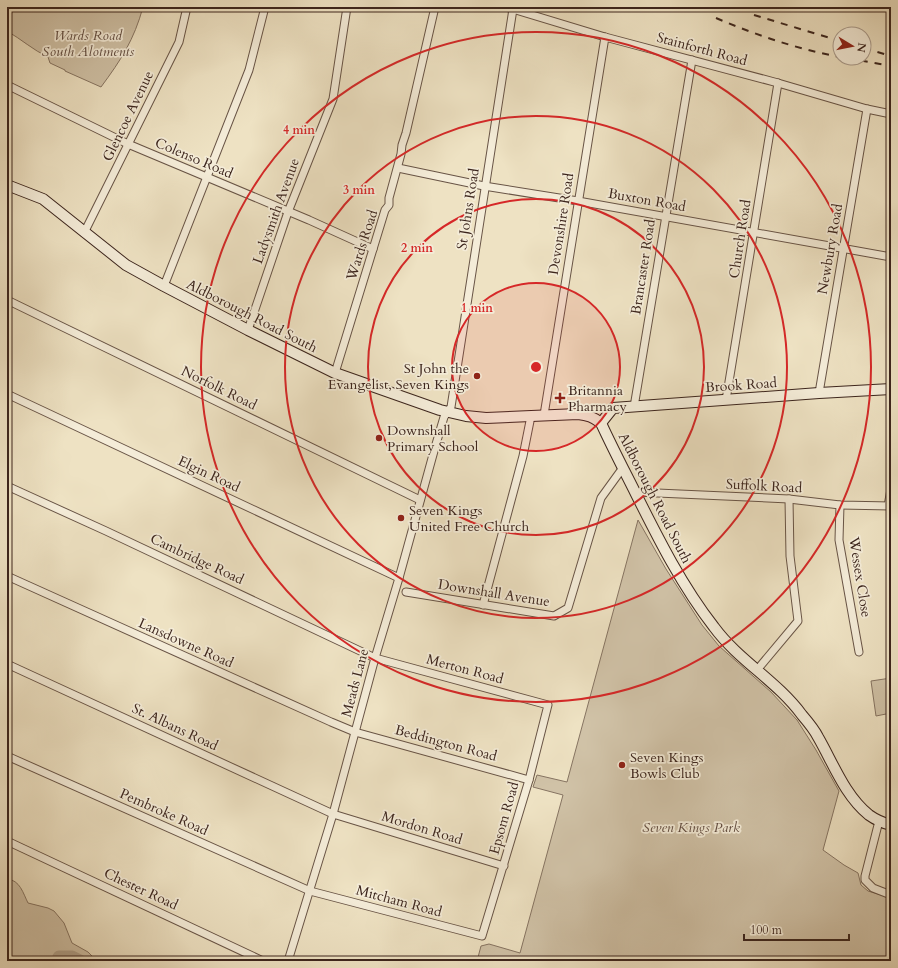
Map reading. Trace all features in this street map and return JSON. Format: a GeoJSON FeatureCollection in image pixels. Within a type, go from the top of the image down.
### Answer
{"type":"FeatureCollection","features":[{"type":"Feature","properties":{"kind":"street","name":"Glencoe Avenue"},"geometry":{"type":"LineString","coordinates":[[84,233],[179,42],[187,7]]}},
{"type":"Feature","properties":{"kind":"street"},"geometry":{"type":"LineString","coordinates":[[164,286],[249,70],[265,7]]}},
{"type":"Feature","properties":{"kind":"street","name":"Ladysmith Avenue"},"geometry":{"type":"LineString","coordinates":[[248,330],[288,212],[332,99],[347,7]]}},
{"type":"Feature","properties":{"kind":"street","name":"Wards Road"},"geometry":{"type":"LineString","coordinates":[[334,373],[385,210],[389,205],[389,198],[398,168],[402,145],[405,138],[435,7]]}},
{"type":"Feature","properties":{"kind":"street","name":"Stainforth Road"},"geometry":{"type":"LineString","coordinates":[[510,8],[605,37],[778,83],[867,109],[891,114]]}},
{"type":"Feature","properties":{"kind":"street","name":"St Johns Road"},"geometry":{"type":"LineString","coordinates":[[448,412],[451,407],[510,8]]}},
{"type":"Feature","properties":{"kind":"street","name":"Devonshire Road"},"geometry":{"type":"LineString","coordinates":[[544,415],[605,37]]}},
{"type":"Feature","properties":{"kind":"street","name":"Brancaster Road"},"geometry":{"type":"LineString","coordinates":[[634,407],[692,60]]}},
{"type":"Feature","properties":{"kind":"street","name":"Church Road"},"geometry":{"type":"LineString","coordinates":[[726,400],[778,83]]}},
{"type":"Feature","properties":{"kind":"street","name":"Colenso Road"},"geometry":{"type":"LineString","coordinates":[[7,85],[128,144],[373,249]]}},
{"type":"Feature","properties":{"kind":"street","name":"Newbury Road"},"geometry":{"type":"LineString","coordinates":[[819,393],[867,109]]}},
{"type":"Feature","properties":{"kind":"street","name":"Buxton Road"},"geometry":{"type":"LineString","coordinates":[[398,168],[484,186],[891,256]]}},
{"type":"Feature","properties":{"kind":"street","name":"Aldborough Road South"},"geometry":{"type":"LineString","coordinates":[[7,185],[43,200],[122,263],[248,330],[334,373],[448,412],[486,418],[544,415],[589,415],[594,417],[601,423],[622,469],[657,537],[714,628],[798,710],[817,735],[853,798],[864,810],[879,821],[891,825]]}},
{"type":"Feature","properties":{"kind":"street","name":"Norfolk Road"},"geometry":{"type":"LineString","coordinates":[[7,300],[420,500]]}},
{"type":"Feature","properties":{"kind":"street","name":"Brook Road"},"geometry":{"type":"LineString","coordinates":[[601,423],[613,408],[891,389]]}},
{"type":"Feature","properties":{"kind":"street","name":"Elgin Road"},"geometry":{"type":"LineString","coordinates":[[7,394],[399,578]]}},
{"type":"Feature","properties":{"kind":"street","name":"Meads Lane"},"geometry":{"type":"LineString","coordinates":[[288,961],[333,814],[375,658],[444,417],[448,412]]}},
{"type":"Feature","properties":{"kind":"street"},"geometry":{"type":"LineString","coordinates":[[483,604],[523,456],[531,416]]}},
{"type":"Feature","properties":{"kind":"street","name":"Downshall Avenue"},"geometry":{"type":"LineString","coordinates":[[406,592],[554,616],[568,608],[601,498],[622,469]]}},
{"type":"Feature","properties":{"kind":"street","name":"Cambridge Road"},"geometry":{"type":"LineString","coordinates":[[7,486],[127,540],[375,658]]}},
{"type":"Feature","properties":{"kind":"street"},"geometry":{"type":"LineString","coordinates":[[890,506],[891,489]]}},
{"type":"Feature","properties":{"kind":"street","name":"Suffolk Road"},"geometry":{"type":"LineString","coordinates":[[635,492],[789,499],[840,505],[890,506]]}},
{"type":"Feature","properties":{"kind":"street"},"geometry":{"type":"LineString","coordinates":[[757,670],[798,621],[790,556],[789,499]]}},
{"type":"Feature","properties":{"kind":"street","name":"Wessex Close"},"geometry":{"type":"LineString","coordinates":[[840,505],[839,540],[859,652]]}},
{"type":"Feature","properties":{"kind":"street","name":"Lansdowne Road"},"geometry":{"type":"LineString","coordinates":[[7,576],[355,732]]}},
{"type":"Feature","properties":{"kind":"street","name":"Merton Road"},"geometry":{"type":"LineString","coordinates":[[375,658],[548,705]]}},
{"type":"Feature","properties":{"kind":"street","name":"St. Albans Road"},"geometry":{"type":"LineString","coordinates":[[7,664],[333,814]]}},
{"type":"Feature","properties":{"kind":"street","name":"Epsom Road"},"geometry":{"type":"LineString","coordinates":[[482,936],[529,780],[548,705]]}},
{"type":"Feature","properties":{"kind":"street","name":"Beddington Road"},"geometry":{"type":"LineString","coordinates":[[355,732],[529,780]]}},
{"type":"Feature","properties":{"kind":"street","name":"Pembroke Road"},"geometry":{"type":"LineString","coordinates":[[7,756],[310,891]]}},
{"type":"Feature","properties":{"kind":"street","name":"Mordon Road"},"geometry":{"type":"LineString","coordinates":[[333,814],[504,866]]}},
{"type":"Feature","properties":{"kind":"street"},"geometry":{"type":"LineString","coordinates":[[879,821],[865,880],[873,888],[891,895]]}},
{"type":"Feature","properties":{"kind":"street","name":"Chester Road"},"geometry":{"type":"LineString","coordinates":[[7,841],[263,961]]}},
{"type":"Feature","properties":{"kind":"street","name":"Mitcham Road"},"geometry":{"type":"LineString","coordinates":[[310,891],[482,936]]}},
{"type":"Feature","properties":{"kind":"green space","name":"Wards Road South Alotments"},"geometry":{"type":"Polygon","coordinates":[[[14,7],[143,7],[131,40],[115,68],[101,87],[50,63],[48,57],[7,31],[7,26],[14,7]]]}},
{"type":"Feature","properties":{"kind":"green space","name":"Seven Kings Park"},"geometry":{"type":"Polygon","coordinates":[[[638,520],[666,569],[702,625],[719,646],[771,692],[797,720],[816,750],[839,791],[823,850],[858,873],[861,885],[868,891],[891,898],[891,961],[477,961],[481,946],[489,944],[520,953],[563,795],[533,787],[537,775],[567,782],[638,520]]]}},
{"type":"Feature","properties":{"kind":"green space"},"geometry":{"type":"Polygon","coordinates":[[[891,678],[891,713],[876,716],[871,681],[891,678]]]}},
{"type":"Feature","properties":{"kind":"green space"},"geometry":{"type":"Polygon","coordinates":[[[7,879],[18,884],[28,903],[54,911],[64,923],[72,943],[88,952],[97,961],[7,961],[7,879]]]}},
{"type":"Feature","properties":{"kind":"waterway"},"geometry":{"type":"LineString","coordinates":[[59,957],[72,957],[80,961]]}},
{"type":"Feature","properties":{"kind":"railway"},"geometry":{"type":"LineString","coordinates":[[754,15],[832,39]]}},
{"type":"Feature","properties":{"kind":"railway"},"geometry":{"type":"LineString","coordinates":[[716,18],[777,41],[832,55]]}},
{"type":"Feature","properties":{"kind":"railway"},"geometry":{"type":"LineString","coordinates":[[872,50],[891,56]]}},
{"type":"Feature","properties":{"kind":"railway"},"geometry":{"type":"LineString","coordinates":[[872,63],[891,66]]}},
{"type":"Feature","properties":{"kind":"place","name":"St John the Evangelist, Seven Kings"},"geometry":{"type":"Point","coordinates":[477,376]}},
{"type":"Feature","properties":{"kind":"place","name":"Britannia Pharmacy"},"geometry":{"type":"Point","coordinates":[560,398]}},
{"type":"Feature","properties":{"kind":"place","name":"Downshall Primary School"},"geometry":{"type":"Point","coordinates":[379,438]}},
{"type":"Feature","properties":{"kind":"place","name":"Seven Kings United Free Church"},"geometry":{"type":"Point","coordinates":[401,518]}},
{"type":"Feature","properties":{"kind":"place","name":"Seven Kings Bowls Club"},"geometry":{"type":"Point","coordinates":[622,765]}}]}
